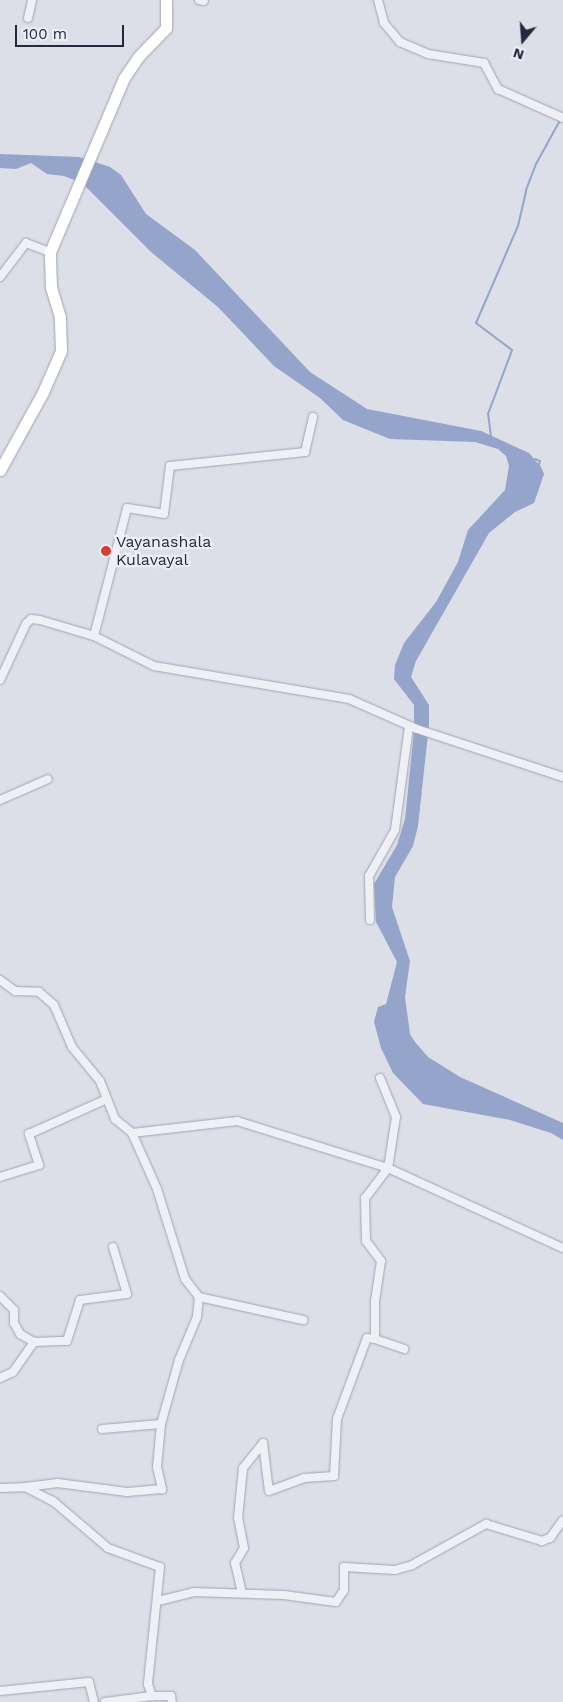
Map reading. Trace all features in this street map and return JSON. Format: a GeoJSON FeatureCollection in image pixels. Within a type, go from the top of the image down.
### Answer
{"type":"FeatureCollection","features":[{"type":"Feature","properties":{"kind":"main road"},"geometry":{"type":"LineString","coordinates":[[0,470],[43,392],[61,351],[60,317],[51,287],[50,252],[70,199],[131,65],[166,28],[166,0]]}},
{"type":"Feature","properties":{"kind":"street"},"geometry":{"type":"LineString","coordinates":[[28,18],[32,0]]}},
{"type":"Feature","properties":{"kind":"street"},"geometry":{"type":"LineString","coordinates":[[378,0],[384,24],[400,42],[428,54],[484,63],[498,89],[563,118]]}},
{"type":"Feature","properties":{"kind":"street"},"geometry":{"type":"LineString","coordinates":[[0,277],[26,243],[50,252]]}},
{"type":"Feature","properties":{"kind":"street"},"geometry":{"type":"LineString","coordinates":[[94,636],[127,508],[164,514],[170,466],[305,452],[313,417]]}},
{"type":"Feature","properties":{"kind":"street"},"geometry":{"type":"LineString","coordinates":[[0,680],[31,619],[94,636],[154,666],[349,700],[429,734],[563,777]]}},
{"type":"Feature","properties":{"kind":"street"},"geometry":{"type":"LineString","coordinates":[[370,920],[369,876],[395,830],[409,726]]}},
{"type":"Feature","properties":{"kind":"street"},"geometry":{"type":"LineString","coordinates":[[0,800],[48,779]]}},
{"type":"Feature","properties":{"kind":"street"},"geometry":{"type":"LineString","coordinates":[[0,980],[15,991],[39,992],[54,1005],[72,1047],[100,1081],[115,1120],[132,1133],[157,1188],[185,1279],[199,1297],[303,1320]]}},
{"type":"Feature","properties":{"kind":"street"},"geometry":{"type":"LineString","coordinates":[[376,1339],[375,1301],[381,1261],[366,1241],[365,1198],[388,1168],[396,1117],[380,1078]]}},
{"type":"Feature","properties":{"kind":"street"},"geometry":{"type":"LineString","coordinates":[[0,1178],[38,1165],[29,1134],[107,1099]]}},
{"type":"Feature","properties":{"kind":"street"},"geometry":{"type":"LineString","coordinates":[[132,1133],[237,1121],[388,1168],[563,1248]]}},
{"type":"Feature","properties":{"kind":"street"},"geometry":{"type":"LineString","coordinates":[[0,1296],[14,1310],[14,1323],[20,1334],[34,1342],[67,1341],[80,1300],[127,1294],[113,1247]]}},
{"type":"Feature","properties":{"kind":"street"},"geometry":{"type":"LineString","coordinates":[[0,1488],[58,1483],[127,1492],[162,1489],[157,1467],[161,1424],[179,1360],[197,1317],[199,1297]]}},
{"type":"Feature","properties":{"kind":"street"},"geometry":{"type":"LineString","coordinates":[[242,1593],[235,1563],[244,1548],[238,1518],[243,1468],[263,1443],[269,1491],[304,1478],[334,1476],[337,1419],[367,1338],[376,1339],[404,1349]]}},
{"type":"Feature","properties":{"kind":"street"},"geometry":{"type":"LineString","coordinates":[[0,1378],[13,1372],[34,1342]]}},
{"type":"Feature","properties":{"kind":"street"},"geometry":{"type":"LineString","coordinates":[[102,1429],[161,1424]]}},
{"type":"Feature","properties":{"kind":"street"},"geometry":{"type":"LineString","coordinates":[[25,1487],[53,1501],[108,1548],[160,1567],[148,1684],[152,1696]]}},
{"type":"Feature","properties":{"kind":"street"},"geometry":{"type":"LineString","coordinates":[[158,1601],[193,1592],[284,1595],[336,1602],[344,1590],[344,1567],[395,1570],[412,1565],[486,1524],[542,1541],[550,1538],[563,1520]]}},
{"type":"Feature","properties":{"kind":"street"},"geometry":{"type":"LineString","coordinates":[[0,1691],[89,1682],[94,1702]]}},
{"type":"Feature","properties":{"kind":"street"},"geometry":{"type":"LineString","coordinates":[[105,1702],[152,1696],[171,1696],[172,1702]]}},
{"type":"Feature","properties":{"kind":"water"},"geometry":{"type":"Polygon","coordinates":[[[0,154],[79,157],[110,167],[121,175],[146,214],[195,250],[310,372],[367,409],[481,431],[529,453],[541,467],[544,474],[534,503],[515,512],[489,533],[416,661],[411,677],[429,705],[429,725],[418,826],[413,846],[395,877],[392,907],[410,961],[405,997],[410,1034],[415,1042],[428,1057],[460,1077],[563,1123],[563,1140],[551,1133],[510,1120],[423,1104],[393,1073],[381,1048],[374,1022],[378,1007],[386,1004],[397,962],[376,922],[374,884],[397,845],[405,819],[414,731],[414,705],[394,679],[395,665],[404,643],[436,602],[458,562],[468,530],[505,490],[509,466],[506,456],[498,449],[475,442],[390,439],[343,420],[320,398],[274,366],[218,307],[151,252],[82,183],[64,176],[47,174],[31,163],[16,169],[0,168],[0,154]]]}},
{"type":"Feature","properties":{"kind":"waterway"},"geometry":{"type":"LineString","coordinates":[[491,437],[488,414],[512,350],[476,323],[518,226],[526,190],[536,164],[559,122]]}},
{"type":"Feature","properties":{"kind":"waterway"},"geometry":{"type":"LineString","coordinates":[[535,459],[540,461],[539,465]]}},
{"type":"Feature","properties":{"kind":"place","name":"Vayanashala Kulavayal"},"geometry":{"type":"Point","coordinates":[106,551]}}]}
